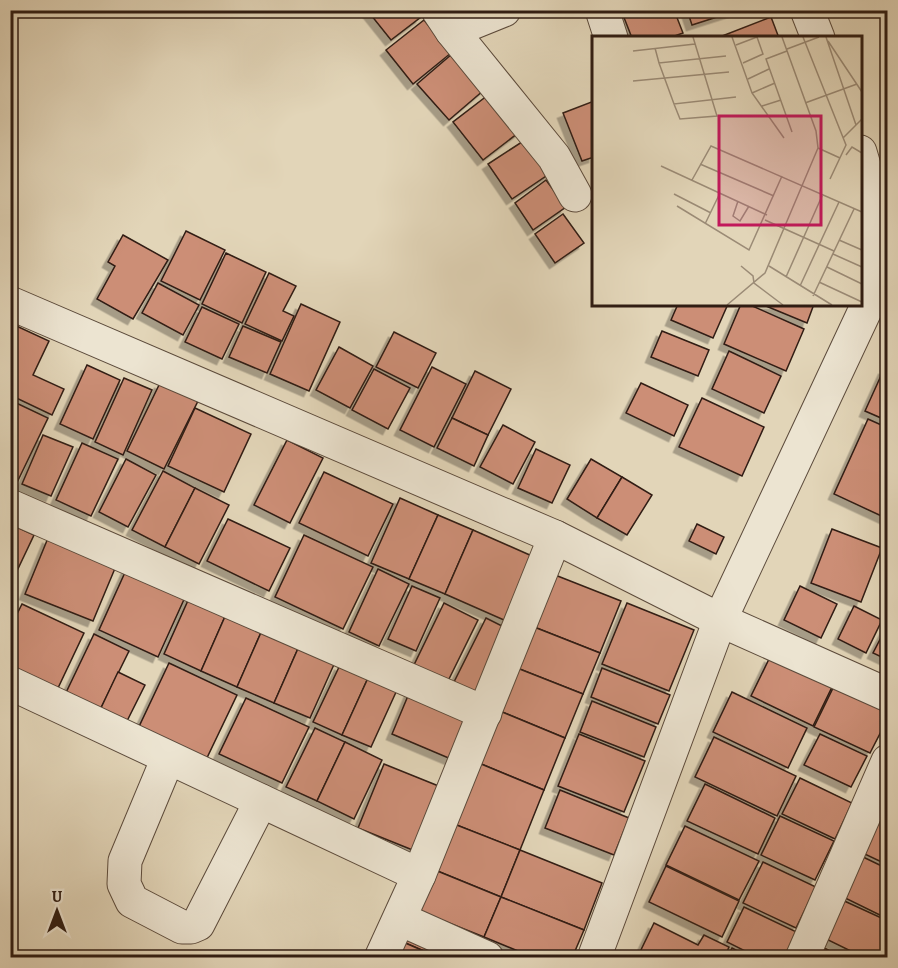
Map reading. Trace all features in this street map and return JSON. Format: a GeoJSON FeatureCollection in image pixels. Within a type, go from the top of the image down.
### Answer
{"type":"FeatureCollection","features":[{"type":"Feature","properties":{"kind":"street"},"geometry":{"type":"LineString","coordinates":[[504,10],[445,21],[554,157],[575,195]]}},
{"type":"Feature","properties":{"kind":"street"},"geometry":{"type":"LineString","coordinates":[[602,10],[610,36]]}},
{"type":"Feature","properties":{"kind":"street"},"geometry":{"type":"LineString","coordinates":[[807,10],[817,36]]}},
{"type":"Feature","properties":{"kind":"street"},"geometry":{"type":"LineString","coordinates":[[594,957],[720,620],[882,289],[870,190],[862,156]]}},
{"type":"Feature","properties":{"kind":"street"},"geometry":{"type":"LineString","coordinates":[[10,303],[555,537],[720,620],[888,695]]}},
{"type":"Feature","properties":{"kind":"street"},"geometry":{"type":"LineString","coordinates":[[10,506],[485,713]]}},
{"type":"Feature","properties":{"kind":"street"},"geometry":{"type":"LineString","coordinates":[[381,957],[419,875],[555,537]]}},
{"type":"Feature","properties":{"kind":"street"},"geometry":{"type":"LineString","coordinates":[[10,683],[419,875]]}},
{"type":"Feature","properties":{"kind":"street"},"geometry":{"type":"LineString","coordinates":[[168,758],[125,861],[124,884],[132,901],[182,927],[198,924],[261,801]]}},
{"type":"Feature","properties":{"kind":"street"},"geometry":{"type":"LineString","coordinates":[[802,957],[888,761]]}},
{"type":"Feature","properties":{"kind":"street"},"geometry":{"type":"LineString","coordinates":[[400,919],[488,957]]}},
{"type":"Feature","properties":{"kind":"building"},"geometry":{"type":"Polygon","coordinates":[[[367,10],[416,10],[421,17],[391,40],[367,10]]]}},
{"type":"Feature","properties":{"kind":"building"},"geometry":{"type":"Polygon","coordinates":[[[635,10],[674,10],[683,33],[675,36],[631,36],[623,15],[635,10]]]}},
{"type":"Feature","properties":{"kind":"building"},"geometry":{"type":"Polygon","coordinates":[[[687,10],[739,10],[692,25],[687,10]]]}},
{"type":"Feature","properties":{"kind":"building"},"geometry":{"type":"Polygon","coordinates":[[[771,17],[778,36],[722,36],[771,17]]]}},
{"type":"Feature","properties":{"kind":"building"},"geometry":{"type":"Polygon","coordinates":[[[424,20],[451,53],[413,84],[386,50],[424,20]]]}},
{"type":"Feature","properties":{"kind":"building"},"geometry":{"type":"Polygon","coordinates":[[[459,48],[491,84],[449,120],[417,84],[459,48]]]}},
{"type":"Feature","properties":{"kind":"building"},"geometry":{"type":"Polygon","coordinates":[[[492,92],[522,130],[483,160],[453,122],[492,92]]]}},
{"type":"Feature","properties":{"kind":"building"},"geometry":{"type":"Polygon","coordinates":[[[592,102],[592,158],[582,161],[563,113],[592,102]]]}},
{"type":"Feature","properties":{"kind":"building"},"geometry":{"type":"Polygon","coordinates":[[[528,138],[552,172],[512,199],[488,164],[528,138]]]}},
{"type":"Feature","properties":{"kind":"building"},"geometry":{"type":"Polygon","coordinates":[[[546,180],[566,207],[533,230],[515,203],[546,180]]]}},
{"type":"Feature","properties":{"kind":"building"},"geometry":{"type":"Polygon","coordinates":[[[563,214],[584,243],[555,263],[535,234],[563,214]]]}},
{"type":"Feature","properties":{"kind":"building"},"geometry":{"type":"Polygon","coordinates":[[[186,231],[225,250],[200,300],[161,281],[186,231]]]}},
{"type":"Feature","properties":{"kind":"building"},"geometry":{"type":"Polygon","coordinates":[[[123,235],[168,260],[133,319],[97,299],[115,266],[108,262],[123,235]]]}},
{"type":"Feature","properties":{"kind":"building"},"geometry":{"type":"Polygon","coordinates":[[[226,253],[266,272],[242,323],[202,304],[226,253]]]}},
{"type":"Feature","properties":{"kind":"building"},"geometry":{"type":"Polygon","coordinates":[[[269,273],[296,286],[283,311],[294,316],[282,341],[245,324],[269,273]]]}},
{"type":"Feature","properties":{"kind":"building"},"geometry":{"type":"Polygon","coordinates":[[[158,283],[199,305],[183,335],[142,313],[158,283]]]}},
{"type":"Feature","properties":{"kind":"building"},"geometry":{"type":"Polygon","coordinates":[[[301,304],[340,322],[309,391],[270,374],[301,304]]]}},
{"type":"Feature","properties":{"kind":"building"},"geometry":{"type":"Polygon","coordinates":[[[677,306],[727,306],[713,338],[671,320],[677,306]]]}},
{"type":"Feature","properties":{"kind":"building"},"geometry":{"type":"Polygon","coordinates":[[[740,306],[752,306],[804,329],[786,371],[724,344],[740,306]]]}},
{"type":"Feature","properties":{"kind":"building"},"geometry":{"type":"Polygon","coordinates":[[[766,306],[813,306],[807,323],[766,306]]]}},
{"type":"Feature","properties":{"kind":"building"},"geometry":{"type":"Polygon","coordinates":[[[202,307],[239,324],[222,359],[185,342],[202,307]]]}},
{"type":"Feature","properties":{"kind":"building"},"geometry":{"type":"Polygon","coordinates":[[[10,323],[49,341],[33,375],[64,389],[52,415],[10,395],[10,323]]]}},
{"type":"Feature","properties":{"kind":"building"},"geometry":{"type":"Polygon","coordinates":[[[243,326],[281,342],[267,373],[229,357],[243,326]]]}},
{"type":"Feature","properties":{"kind":"building"},"geometry":{"type":"Polygon","coordinates":[[[662,331],[709,350],[698,376],[651,357],[662,331]]]}},
{"type":"Feature","properties":{"kind":"building"},"geometry":{"type":"Polygon","coordinates":[[[394,332],[436,353],[418,388],[376,367],[394,332]]]}},
{"type":"Feature","properties":{"kind":"building"},"geometry":{"type":"Polygon","coordinates":[[[339,347],[373,366],[350,408],[316,390],[339,347]]]}},
{"type":"Feature","properties":{"kind":"building"},"geometry":{"type":"Polygon","coordinates":[[[729,351],[781,376],[764,413],[712,389],[729,351]]]}},
{"type":"Feature","properties":{"kind":"building"},"geometry":{"type":"Polygon","coordinates":[[[87,365],[120,380],[93,439],[60,424],[87,365]]]}},
{"type":"Feature","properties":{"kind":"building"},"geometry":{"type":"Polygon","coordinates":[[[432,367],[466,384],[434,447],[400,430],[432,367]]]}},
{"type":"Feature","properties":{"kind":"building"},"geometry":{"type":"Polygon","coordinates":[[[374,369],[410,388],[388,429],[352,410],[374,369]]]}},
{"type":"Feature","properties":{"kind":"building"},"geometry":{"type":"Polygon","coordinates":[[[884,369],[888,371],[888,421],[865,411],[884,369]]]}},
{"type":"Feature","properties":{"kind":"building"},"geometry":{"type":"Polygon","coordinates":[[[475,371],[511,389],[488,435],[452,418],[475,371]]]}},
{"type":"Feature","properties":{"kind":"building"},"geometry":{"type":"Polygon","coordinates":[[[124,378],[152,390],[123,455],[95,442],[124,378]]]}},
{"type":"Feature","properties":{"kind":"building"},"geometry":{"type":"Polygon","coordinates":[[[160,383],[198,401],[164,469],[127,451],[160,383]]]}},
{"type":"Feature","properties":{"kind":"building"},"geometry":{"type":"Polygon","coordinates":[[[641,383],[688,405],[674,436],[626,413],[641,383]]]}},
{"type":"Feature","properties":{"kind":"building"},"geometry":{"type":"Polygon","coordinates":[[[702,398],[764,427],[742,476],[679,447],[702,398]]]}},
{"type":"Feature","properties":{"kind":"building"},"geometry":{"type":"Polygon","coordinates":[[[10,400],[48,418],[11,495],[10,495],[10,400]]]}},
{"type":"Feature","properties":{"kind":"building"},"geometry":{"type":"Polygon","coordinates":[[[195,408],[251,434],[224,492],[168,466],[195,408]]]}},
{"type":"Feature","properties":{"kind":"building"},"geometry":{"type":"Polygon","coordinates":[[[452,418],[488,435],[474,466],[437,448],[452,418]]]}},
{"type":"Feature","properties":{"kind":"building"},"geometry":{"type":"Polygon","coordinates":[[[868,419],[888,428],[888,519],[834,494],[868,419]]]}},
{"type":"Feature","properties":{"kind":"building"},"geometry":{"type":"Polygon","coordinates":[[[503,425],[535,442],[513,484],[480,467],[503,425]]]}},
{"type":"Feature","properties":{"kind":"building"},"geometry":{"type":"Polygon","coordinates":[[[43,435],[73,447],[51,496],[22,484],[43,435]]]}},
{"type":"Feature","properties":{"kind":"building"},"geometry":{"type":"Polygon","coordinates":[[[287,440],[323,458],[290,523],[254,505],[287,440]]]}},
{"type":"Feature","properties":{"kind":"building"},"geometry":{"type":"Polygon","coordinates":[[[82,443],[118,459],[91,516],[56,500],[82,443]]]}},
{"type":"Feature","properties":{"kind":"building"},"geometry":{"type":"Polygon","coordinates":[[[536,449],[570,465],[552,503],[518,488],[536,449]]]}},
{"type":"Feature","properties":{"kind":"building"},"geometry":{"type":"Polygon","coordinates":[[[126,459],[156,475],[128,527],[99,512],[126,459]]]}},
{"type":"Feature","properties":{"kind":"building"},"geometry":{"type":"Polygon","coordinates":[[[591,459],[622,477],[597,518],[567,499],[591,459]]]}},
{"type":"Feature","properties":{"kind":"building"},"geometry":{"type":"Polygon","coordinates":[[[163,471],[195,488],[165,547],[132,530],[163,471]]]}},
{"type":"Feature","properties":{"kind":"building"},"geometry":{"type":"Polygon","coordinates":[[[324,472],[393,504],[368,556],[299,523],[324,472]]]}},
{"type":"Feature","properties":{"kind":"building"},"geometry":{"type":"Polygon","coordinates":[[[622,477],[652,495],[627,535],[597,518],[622,477]]]}},
{"type":"Feature","properties":{"kind":"building"},"geometry":{"type":"Polygon","coordinates":[[[195,488],[229,505],[199,564],[165,547],[195,488]]]}},
{"type":"Feature","properties":{"kind":"building"},"geometry":{"type":"Polygon","coordinates":[[[400,498],[438,515],[409,579],[371,563],[400,498]]]}},
{"type":"Feature","properties":{"kind":"building"},"geometry":{"type":"Polygon","coordinates":[[[438,515],[473,530],[445,594],[409,579],[438,515]]]}},
{"type":"Feature","properties":{"kind":"building"},"geometry":{"type":"Polygon","coordinates":[[[228,519],[290,548],[269,591],[207,561],[228,519]]]}},
{"type":"Feature","properties":{"kind":"building"},"geometry":{"type":"Polygon","coordinates":[[[10,524],[34,535],[15,575],[10,573],[10,524]]]}},
{"type":"Feature","properties":{"kind":"building"},"geometry":{"type":"Polygon","coordinates":[[[697,524],[724,537],[716,554],[689,541],[697,524]]]}},
{"type":"Feature","properties":{"kind":"building"},"geometry":{"type":"Polygon","coordinates":[[[832,529],[882,548],[861,602],[811,583],[832,529]]]}},
{"type":"Feature","properties":{"kind":"building"},"geometry":{"type":"Polygon","coordinates":[[[473,530],[541,560],[513,624],[445,594],[473,530]]]}},
{"type":"Feature","properties":{"kind":"building"},"geometry":{"type":"Polygon","coordinates":[[[304,535],[373,567],[343,629],[275,597],[304,535]]]}},
{"type":"Feature","properties":{"kind":"building"},"geometry":{"type":"Polygon","coordinates":[[[48,538],[116,566],[93,621],[25,594],[48,538]]]}},
{"type":"Feature","properties":{"kind":"building"},"geometry":{"type":"Polygon","coordinates":[[[127,568],[186,595],[158,657],[99,630],[127,568]]]}},
{"type":"Feature","properties":{"kind":"building"},"geometry":{"type":"Polygon","coordinates":[[[378,569],[409,584],[379,646],[349,632],[378,569]]]}},
{"type":"Feature","properties":{"kind":"building"},"geometry":{"type":"Polygon","coordinates":[[[550,573],[621,601],[600,653],[529,625],[550,573]]]}},
{"type":"Feature","properties":{"kind":"building"},"geometry":{"type":"Polygon","coordinates":[[[412,586],[440,598],[416,651],[388,639],[412,586]]]}},
{"type":"Feature","properties":{"kind":"building"},"geometry":{"type":"Polygon","coordinates":[[[800,586],[837,604],[821,638],[784,620],[800,586]]]}},
{"type":"Feature","properties":{"kind":"building"},"geometry":{"type":"Polygon","coordinates":[[[190,596],[227,612],[201,671],[164,654],[190,596]]]}},
{"type":"Feature","properties":{"kind":"building"},"geometry":{"type":"Polygon","coordinates":[[[444,603],[478,620],[447,683],[413,667],[444,603]]]}},
{"type":"Feature","properties":{"kind":"building"},"geometry":{"type":"Polygon","coordinates":[[[627,603],[694,630],[669,691],[602,664],[627,603]]]}},
{"type":"Feature","properties":{"kind":"building"},"geometry":{"type":"Polygon","coordinates":[[[22,604],[84,633],[58,688],[10,666],[10,628],[22,604]]]}},
{"type":"Feature","properties":{"kind":"building"},"geometry":{"type":"Polygon","coordinates":[[[854,606],[882,620],[866,653],[838,639],[854,606]]]}},
{"type":"Feature","properties":{"kind":"building"},"geometry":{"type":"Polygon","coordinates":[[[227,612],[263,628],[237,687],[201,671],[227,612]]]}},
{"type":"Feature","properties":{"kind":"building"},"geometry":{"type":"Polygon","coordinates":[[[486,618],[514,632],[481,698],[453,684],[486,618]]]}},
{"type":"Feature","properties":{"kind":"building"},"geometry":{"type":"Polygon","coordinates":[[[888,624],[888,660],[873,653],[888,624]]]}},
{"type":"Feature","properties":{"kind":"building"},"geometry":{"type":"Polygon","coordinates":[[[529,625],[600,653],[583,694],[512,666],[529,625]]]}},
{"type":"Feature","properties":{"kind":"building"},"geometry":{"type":"Polygon","coordinates":[[[263,628],[300,644],[274,703],[237,687],[263,628]]]}},
{"type":"Feature","properties":{"kind":"building"},"geometry":{"type":"Polygon","coordinates":[[[94,634],[129,651],[100,710],[62,701],[94,634]]]}},
{"type":"Feature","properties":{"kind":"building"},"geometry":{"type":"Polygon","coordinates":[[[300,644],[336,660],[310,718],[274,703],[300,644]]]}},
{"type":"Feature","properties":{"kind":"building"},"geometry":{"type":"Polygon","coordinates":[[[770,657],[832,687],[813,726],[751,696],[770,657]]]}},
{"type":"Feature","properties":{"kind":"building"},"geometry":{"type":"Polygon","coordinates":[[[169,663],[237,695],[204,764],[136,733],[169,663]]]}},
{"type":"Feature","properties":{"kind":"building"},"geometry":{"type":"Polygon","coordinates":[[[340,665],[368,678],[342,735],[313,722],[340,665]]]}},
{"type":"Feature","properties":{"kind":"building"},"geometry":{"type":"Polygon","coordinates":[[[512,666],[583,694],[565,738],[495,709],[512,666]]]}},
{"type":"Feature","properties":{"kind":"building"},"geometry":{"type":"Polygon","coordinates":[[[602,668],[670,695],[658,724],[591,697],[602,668]]]}},
{"type":"Feature","properties":{"kind":"building"},"geometry":{"type":"Polygon","coordinates":[[[118,672],[145,685],[126,723],[100,710],[118,672]]]}},
{"type":"Feature","properties":{"kind":"building"},"geometry":{"type":"Polygon","coordinates":[[[368,678],[397,690],[371,747],[342,735],[368,678]]]}},
{"type":"Feature","properties":{"kind":"building"},"geometry":{"type":"Polygon","coordinates":[[[836,682],[888,706],[888,718],[870,753],[814,727],[836,682]]]}},
{"type":"Feature","properties":{"kind":"building"},"geometry":{"type":"Polygon","coordinates":[[[410,691],[477,719],[458,762],[392,734],[410,691]]]}},
{"type":"Feature","properties":{"kind":"building"},"geometry":{"type":"Polygon","coordinates":[[[732,692],[807,728],[788,768],[713,732],[732,692]]]}},
{"type":"Feature","properties":{"kind":"building"},"geometry":{"type":"Polygon","coordinates":[[[246,698],[309,727],[282,783],[219,754],[246,698]]]}},
{"type":"Feature","properties":{"kind":"building"},"geometry":{"type":"Polygon","coordinates":[[[592,701],[656,727],[644,757],[580,732],[592,701]]]}},
{"type":"Feature","properties":{"kind":"building"},"geometry":{"type":"Polygon","coordinates":[[[495,709],[565,738],[544,790],[474,761],[495,709]]]}},
{"type":"Feature","properties":{"kind":"building"},"geometry":{"type":"Polygon","coordinates":[[[315,728],[345,742],[317,801],[286,787],[315,728]]]}},
{"type":"Feature","properties":{"kind":"building"},"geometry":{"type":"Polygon","coordinates":[[[579,734],[645,761],[624,812],[558,786],[579,734]]]}},
{"type":"Feature","properties":{"kind":"building"},"geometry":{"type":"Polygon","coordinates":[[[820,734],[867,756],[851,787],[804,765],[820,734]]]}},
{"type":"Feature","properties":{"kind":"building"},"geometry":{"type":"Polygon","coordinates":[[[714,737],[796,776],[777,816],[695,777],[714,737]]]}},
{"type":"Feature","properties":{"kind":"building"},"geometry":{"type":"Polygon","coordinates":[[[345,742],[382,760],[354,819],[317,801],[345,742]]]}},
{"type":"Feature","properties":{"kind":"building"},"geometry":{"type":"Polygon","coordinates":[[[474,761],[544,790],[520,850],[449,822],[474,761]]]}},
{"type":"Feature","properties":{"kind":"building"},"geometry":{"type":"Polygon","coordinates":[[[384,764],[446,789],[420,853],[358,828],[384,764]]]}},
{"type":"Feature","properties":{"kind":"building"},"geometry":{"type":"Polygon","coordinates":[[[800,778],[852,803],[835,839],[782,814],[800,778]]]}},
{"type":"Feature","properties":{"kind":"building"},"geometry":{"type":"Polygon","coordinates":[[[888,781],[888,821],[872,814],[888,781]]]}},
{"type":"Feature","properties":{"kind":"building"},"geometry":{"type":"Polygon","coordinates":[[[705,784],[775,818],[758,854],[687,821],[705,784]]]}},
{"type":"Feature","properties":{"kind":"building"},"geometry":{"type":"Polygon","coordinates":[[[560,790],[629,818],[614,855],[545,828],[560,790]]]}},
{"type":"Feature","properties":{"kind":"building"},"geometry":{"type":"Polygon","coordinates":[[[780,816],[834,841],[815,880],[761,855],[780,816]]]}},
{"type":"Feature","properties":{"kind":"building"},"geometry":{"type":"Polygon","coordinates":[[[870,817],[888,826],[888,865],[854,849],[870,817]]]}},
{"type":"Feature","properties":{"kind":"building"},"geometry":{"type":"Polygon","coordinates":[[[449,822],[520,850],[501,897],[430,868],[449,822]]]}},
{"type":"Feature","properties":{"kind":"building"},"geometry":{"type":"Polygon","coordinates":[[[685,826],[759,861],[739,900],[666,865],[685,826]]]}},
{"type":"Feature","properties":{"kind":"building"},"geometry":{"type":"Polygon","coordinates":[[[520,850],[602,883],[584,930],[501,897],[520,850]]]}},
{"type":"Feature","properties":{"kind":"building"},"geometry":{"type":"Polygon","coordinates":[[[861,856],[888,869],[888,919],[841,896],[861,856]]]}},
{"type":"Feature","properties":{"kind":"building"},"geometry":{"type":"Polygon","coordinates":[[[763,862],[816,887],[796,928],[743,903],[763,862]]]}},
{"type":"Feature","properties":{"kind":"building"},"geometry":{"type":"Polygon","coordinates":[[[666,866],[739,901],[722,937],[649,902],[666,866]]]}},
{"type":"Feature","properties":{"kind":"building"},"geometry":{"type":"Polygon","coordinates":[[[430,868],[501,897],[484,937],[414,909],[430,868]]]}},
{"type":"Feature","properties":{"kind":"building"},"geometry":{"type":"Polygon","coordinates":[[[501,897],[584,930],[572,958],[535,958],[484,937],[501,897]]]}},
{"type":"Feature","properties":{"kind":"building"},"geometry":{"type":"Polygon","coordinates":[[[840,899],[888,921],[888,935],[877,958],[865,958],[822,937],[840,899]]]}},
{"type":"Feature","properties":{"kind":"building"},"geometry":{"type":"Polygon","coordinates":[[[744,907],[805,936],[794,958],[759,958],[727,942],[744,907]]]}},
{"type":"Feature","properties":{"kind":"building"},"geometry":{"type":"Polygon","coordinates":[[[654,923],[698,945],[704,935],[729,947],[724,958],[641,958],[638,956],[654,923]]]}},
{"type":"Feature","properties":{"kind":"building"},"geometry":{"type":"Polygon","coordinates":[[[408,931],[473,958],[440,958],[403,942],[408,931]]]}},
{"type":"Feature","properties":{"kind":"building"},"geometry":{"type":"Polygon","coordinates":[[[888,939],[888,958],[879,958],[888,939]]]}},
{"type":"Feature","properties":{"kind":"building"},"geometry":{"type":"Polygon","coordinates":[[[403,942],[440,958],[397,958],[403,942]]]}},
{"type":"Feature","properties":{"kind":"building"},"geometry":{"type":"Polygon","coordinates":[[[820,946],[845,958],[814,958],[820,946]]]}},
{"type":"Feature","properties":{"kind":"building"},"geometry":{"type":"Polygon","coordinates":[[[732,948],[751,958],[727,958],[732,948]]]}}]}
